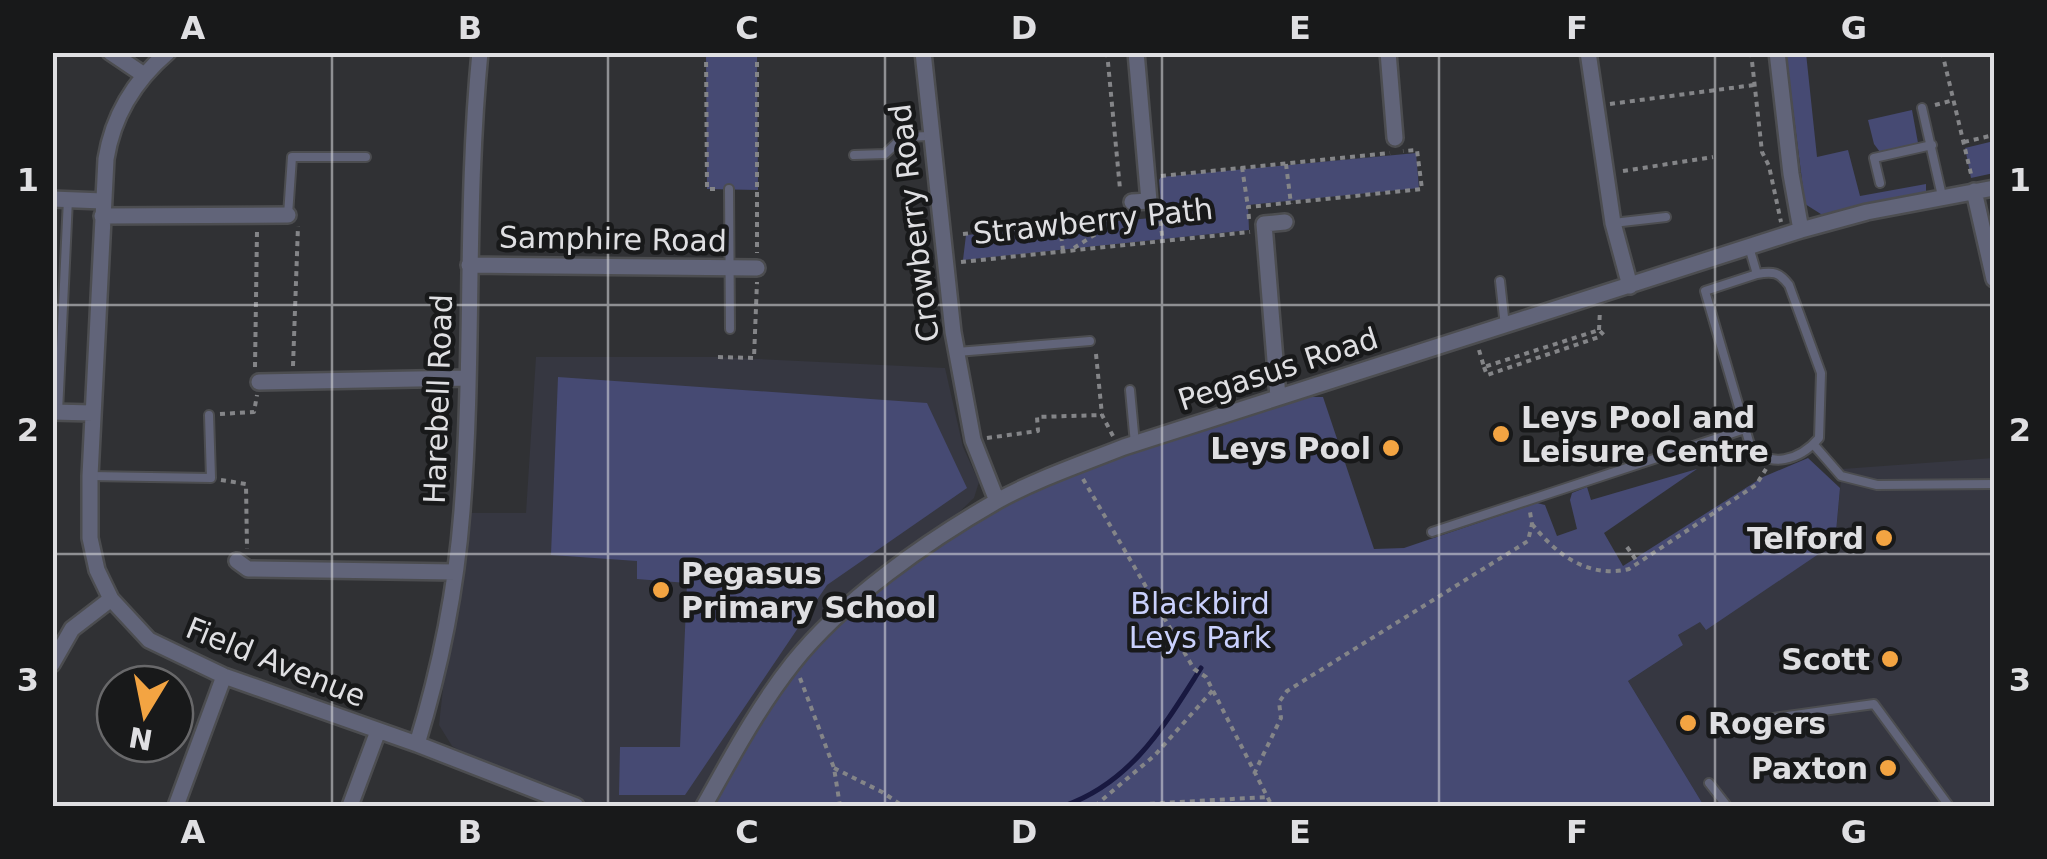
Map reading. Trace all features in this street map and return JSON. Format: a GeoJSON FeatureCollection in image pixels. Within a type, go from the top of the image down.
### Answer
{"type":"FeatureCollection","features":[{"type":"Feature","properties":{"kind":"street"},"geometry":{"type":"LineString","coordinates":[[110,52],[144,74]]}},
{"type":"Feature","properties":{"kind":"street","name":"Field Avenue"},"geometry":{"type":"LineString","coordinates":[[168,52],[144,74],[125,102],[112,130],[106,159],[90,538],[97,570],[111,599],[149,640],[224,676],[417,744],[576,806]]}},
{"type":"Feature","properties":{"kind":"street","name":"Harebell Road"},"geometry":{"type":"LineString","coordinates":[[417,744],[432,694],[462,513],[471,143],[480,52]]}},
{"type":"Feature","properties":{"kind":"street","name":"Crowberry Road"},"geometry":{"type":"LineString","coordinates":[[923,52],[957,352],[972,440],[997,502]]}},
{"type":"Feature","properties":{"kind":"street"},"geometry":{"type":"LineString","coordinates":[[1132,206],[1149,201],[1136,52]]}},
{"type":"Feature","properties":{"kind":"street"},"geometry":{"type":"LineString","coordinates":[[1388,52],[1399,145]]}},
{"type":"Feature","properties":{"kind":"street"},"geometry":{"type":"LineString","coordinates":[[1588,52],[1613,223],[1630,286]]}},
{"type":"Feature","properties":{"kind":"street"},"geometry":{"type":"LineString","coordinates":[[1777,52],[1801,230]]}},
{"type":"Feature","properties":{"kind":"street","name":"Pegasus Road"},"geometry":{"type":"LineString","coordinates":[[704,806],[745,734],[794,662],[845,609],[912,557],[997,502],[1074,465],[1801,230],[1867,212],[1994,188]]}},
{"type":"Feature","properties":{"kind":"street"},"geometry":{"type":"LineString","coordinates":[[1974,191],[1994,279]]}},
{"type":"Feature","properties":{"kind":"street"},"geometry":{"type":"LineString","coordinates":[[60,199],[103,209],[288,215]]}},
{"type":"Feature","properties":{"kind":"street"},"geometry":{"type":"LineString","coordinates":[[1278,397],[1264,224],[1289,219]]}},
{"type":"Feature","properties":{"kind":"street","name":"Samphire Road"},"geometry":{"type":"LineString","coordinates":[[469,265],[757,268]]}},
{"type":"Feature","properties":{"kind":"street"},"geometry":{"type":"LineString","coordinates":[[257,377],[293,382],[468,378]]}},
{"type":"Feature","properties":{"kind":"street"},"geometry":{"type":"LineString","coordinates":[[55,412],[93,413]]}},
{"type":"Feature","properties":{"kind":"street"},"geometry":{"type":"LineString","coordinates":[[242,565],[454,572]]}},
{"type":"Feature","properties":{"kind":"street"},"geometry":{"type":"LineString","coordinates":[[52,664],[72,628],[111,599]]}},
{"type":"Feature","properties":{"kind":"street"},"geometry":{"type":"LineString","coordinates":[[176,806],[224,676]]}},
{"type":"Feature","properties":{"kind":"street"},"geometry":{"type":"LineString","coordinates":[[350,806],[378,732]]}},
{"type":"Feature","properties":{"kind":"street"},"geometry":{"type":"LineString","coordinates":[[522,806],[529,789]]}},
{"type":"Feature","properties":{"kind":"lane"},"geometry":{"type":"LineString","coordinates":[[1922,108],[1942,196]]}},
{"type":"Feature","properties":{"kind":"lane"},"geometry":{"type":"LineString","coordinates":[[854,154],[885,154],[902,137],[930,136]]}},
{"type":"Feature","properties":{"kind":"lane"},"geometry":{"type":"LineString","coordinates":[[1880,183],[1874,158],[1932,145]]}},
{"type":"Feature","properties":{"kind":"lane"},"geometry":{"type":"LineString","coordinates":[[288,215],[292,157],[366,157]]}},
{"type":"Feature","properties":{"kind":"lane"},"geometry":{"type":"LineString","coordinates":[[729,189],[730,329]]}},
{"type":"Feature","properties":{"kind":"lane"},"geometry":{"type":"LineString","coordinates":[[55,412],[60,199]]}},
{"type":"Feature","properties":{"kind":"lane"},"geometry":{"type":"LineString","coordinates":[[1613,223],[1666,217]]}},
{"type":"Feature","properties":{"kind":"lane"},"geometry":{"type":"LineString","coordinates":[[1749,247],[1757,274]]}},
{"type":"Feature","properties":{"kind":"lane"},"geometry":{"type":"LineString","coordinates":[[1772,271],[1781,274],[1790,285],[1821,373],[1821,429],[1814,444],[1770,462],[1750,446],[1745,429],[1705,291],[1772,271]]}},
{"type":"Feature","properties":{"kind":"lane"},"geometry":{"type":"LineString","coordinates":[[1500,281],[1505,326]]}},
{"type":"Feature","properties":{"kind":"lane"},"geometry":{"type":"LineString","coordinates":[[957,352],[1090,341]]}},
{"type":"Feature","properties":{"kind":"lane"},"geometry":{"type":"LineString","coordinates":[[1128,446],[1130,390]]}},
{"type":"Feature","properties":{"kind":"lane"},"geometry":{"type":"LineString","coordinates":[[90,476],[212,478],[210,415]]}},
{"type":"Feature","properties":{"kind":"lane"},"geometry":{"type":"LineString","coordinates":[[1432,532],[1745,429]]}},
{"type":"Feature","properties":{"kind":"lane"},"geometry":{"type":"LineString","coordinates":[[1814,444],[1841,476],[1878,485],[1994,484]]}},
{"type":"Feature","properties":{"kind":"lane"},"geometry":{"type":"LineString","coordinates":[[1758,720],[1874,704],[1950,806]]}},
{"type":"Feature","properties":{"kind":"lane"},"geometry":{"type":"LineString","coordinates":[[1709,783],[1727,806]]}},
{"type":"Feature","properties":{"kind":"path"},"geometry":{"type":"LineString","coordinates":[[706,52],[707,189],[758,190]]}},
{"type":"Feature","properties":{"kind":"path"},"geometry":{"type":"LineString","coordinates":[[718,357],[754,358],[757,52]]}},
{"type":"Feature","properties":{"kind":"path"},"geometry":{"type":"LineString","coordinates":[[1060,224],[1066,251],[1119,219],[1132,206],[1107,52]]}},
{"type":"Feature","properties":{"kind":"path"},"geometry":{"type":"LineString","coordinates":[[1751,52],[1762,152],[1784,236]]}},
{"type":"Feature","properties":{"kind":"path"},"geometry":{"type":"LineString","coordinates":[[1942,52],[1974,191]]}},
{"type":"Feature","properties":{"kind":"path"},"geometry":{"type":"LineString","coordinates":[[1597,106],[1754,84]]}},
{"type":"Feature","properties":{"kind":"path"},"geometry":{"type":"LineString","coordinates":[[1922,108],[1954,100]]}},
{"type":"Feature","properties":{"kind":"path"},"geometry":{"type":"LineString","coordinates":[[1964,142],[1994,135]]}},
{"type":"Feature","properties":{"kind":"path"},"geometry":{"type":"LineString","coordinates":[[1156,176],[1399,145]]}},
{"type":"Feature","properties":{"kind":"path","name":"Strawberry Path"},"geometry":{"type":"LineString","coordinates":[[945,263],[1251,232],[1248,207],[1422,189],[1417,150],[1399,145]]}},
{"type":"Feature","properties":{"kind":"path"},"geometry":{"type":"LineString","coordinates":[[1606,173],[1713,157]]}},
{"type":"Feature","properties":{"kind":"path"},"geometry":{"type":"LineString","coordinates":[[1286,162],[1289,219]]}},
{"type":"Feature","properties":{"kind":"path"},"geometry":{"type":"LineString","coordinates":[[1242,167],[1248,207]]}},
{"type":"Feature","properties":{"kind":"path"},"geometry":{"type":"LineString","coordinates":[[288,215],[298,226],[293,382]]}},
{"type":"Feature","properties":{"kind":"path"},"geometry":{"type":"LineString","coordinates":[[210,415],[254,412],[257,216]]}},
{"type":"Feature","properties":{"kind":"path"},"geometry":{"type":"LineString","coordinates":[[962,234],[1119,219]]}},
{"type":"Feature","properties":{"kind":"path"},"geometry":{"type":"LineString","coordinates":[[1474,336],[1484,367],[1487,375],[1604,335],[1599,330],[1484,367]]}},
{"type":"Feature","properties":{"kind":"path"},"geometry":{"type":"LineString","coordinates":[[1090,341],[1094,340],[1102,415],[1128,446]]}},
{"type":"Feature","properties":{"kind":"path"},"geometry":{"type":"LineString","coordinates":[[972,440],[1038,431],[1037,417],[1102,415]]}},
{"type":"Feature","properties":{"kind":"path"},"geometry":{"type":"LineString","coordinates":[[1532,524],[1554,549],[1581,565],[1616,572],[1638,563],[1756,485],[1770,462]]}},
{"type":"Feature","properties":{"kind":"path"},"geometry":{"type":"LineString","coordinates":[[1074,465],[1194,669],[1206,677],[1272,806]]}},
{"type":"Feature","properties":{"kind":"path"},"geometry":{"type":"LineString","coordinates":[[212,478],[246,484],[242,565]]}},
{"type":"Feature","properties":{"kind":"path"},"geometry":{"type":"LineString","coordinates":[[1254,774],[1281,718],[1278,702],[1287,691],[1528,541],[1532,524],[1527,502]]}},
{"type":"Feature","properties":{"kind":"path"},"geometry":{"type":"LineString","coordinates":[[1627,547],[1638,563]]}},
{"type":"Feature","properties":{"kind":"path"},"geometry":{"type":"LineString","coordinates":[[794,662],[834,768],[840,806]]}},
{"type":"Feature","properties":{"kind":"path"},"geometry":{"type":"LineString","coordinates":[[1095,806],[1154,755],[1213,690]]}},
{"type":"Feature","properties":{"kind":"path"},"geometry":{"type":"LineString","coordinates":[[834,768],[903,806]]}},
{"type":"Feature","properties":{"kind":"path"},"geometry":{"type":"LineString","coordinates":[[1110,806],[1267,797]]}},
{"type":"Feature","properties":{"kind":"shaded area","name":"Pegasus Primary School"},"geometry":{"type":"Polygon","coordinates":[[[536,357],[718,357],[945,368],[963,447],[979,482],[974,498],[912,557],[704,806],[576,806],[529,789],[452,746],[439,725],[462,513],[526,513],[536,357]]]}},
{"type":"Feature","properties":{"kind":"shaded area"},"geometry":{"type":"Polygon","coordinates":[[[1994,458],[1994,804],[1704,806],[1628,681],[1683,645],[1677,636],[1700,621],[1705,629],[1835,543],[1842,469],[1994,458]]]}},
{"type":"Feature","properties":{"kind":"green space"},"geometry":{"type":"Polygon","coordinates":[[[706,53],[757,53],[758,190],[707,189],[706,53]]]}},
{"type":"Feature","properties":{"kind":"green space"},"geometry":{"type":"Polygon","coordinates":[[[1786,53],[1806,53],[1817,157],[1848,150],[1860,196],[1926,184],[1926,192],[1824,216],[1805,204],[1786,53]]]}},
{"type":"Feature","properties":{"kind":"green space"},"geometry":{"type":"Polygon","coordinates":[[[1912,110],[1918,143],[1880,152],[1868,120],[1912,110]]]}},
{"type":"Feature","properties":{"kind":"green space"},"geometry":{"type":"Polygon","coordinates":[[[1994,141],[1994,173],[1971,178],[1965,148],[1994,141]]]}},
{"type":"Feature","properties":{"kind":"green space"},"geometry":{"type":"Polygon","coordinates":[[[1416,153],[1419,188],[1248,205],[1249,230],[963,260],[966,235],[1162,217],[1161,177],[1416,153]]]}},
{"type":"Feature","properties":{"kind":"green space"},"geometry":{"type":"Polygon","coordinates":[[[558,377],[927,403],[967,488],[827,585],[685,795],[619,795],[620,747],[680,747],[687,583],[637,579],[637,561],[551,555],[558,377]]]}},
{"type":"Feature","properties":{"kind":"green space","name":"Blackbird Leys Park"},"geometry":{"type":"Polygon","coordinates":[[[1278,397],[1323,397],[1374,549],[1404,548],[1537,503],[1545,505],[1557,536],[1577,529],[1572,493],[1587,487],[1591,500],[1697,469],[1604,533],[1623,566],[1763,477],[1808,458],[1840,488],[1835,543],[1706,630],[1700,622],[1678,635],[1683,645],[1628,681],[1704,806],[704,806],[745,733],[845,609],[997,501],[1278,397]]]}},
{"type":"Feature","properties":{"kind":"waterway"},"geometry":{"type":"LineString","coordinates":[[1064,806],[1109,782],[1144,750],[1201,668]]}},
{"type":"Feature","properties":{"kind":"place","name":"Leys Pool and Leisure Centre"},"geometry":{"type":"Point","coordinates":[1501,434]}},
{"type":"Feature","properties":{"kind":"place","name":"Leys Pool"},"geometry":{"type":"Point","coordinates":[1391,448]}},
{"type":"Feature","properties":{"kind":"place","name":"Telford"},"geometry":{"type":"Point","coordinates":[1884,538]}},
{"type":"Feature","properties":{"kind":"place","name":"Pegasus Primary School"},"geometry":{"type":"Point","coordinates":[661,590]}},
{"type":"Feature","properties":{"kind":"place","name":"Scott"},"geometry":{"type":"Point","coordinates":[1890,659]}},
{"type":"Feature","properties":{"kind":"place","name":"Rogers"},"geometry":{"type":"Point","coordinates":[1688,723]}},
{"type":"Feature","properties":{"kind":"place","name":"Paxton"},"geometry":{"type":"Point","coordinates":[1888,768]}}]}
